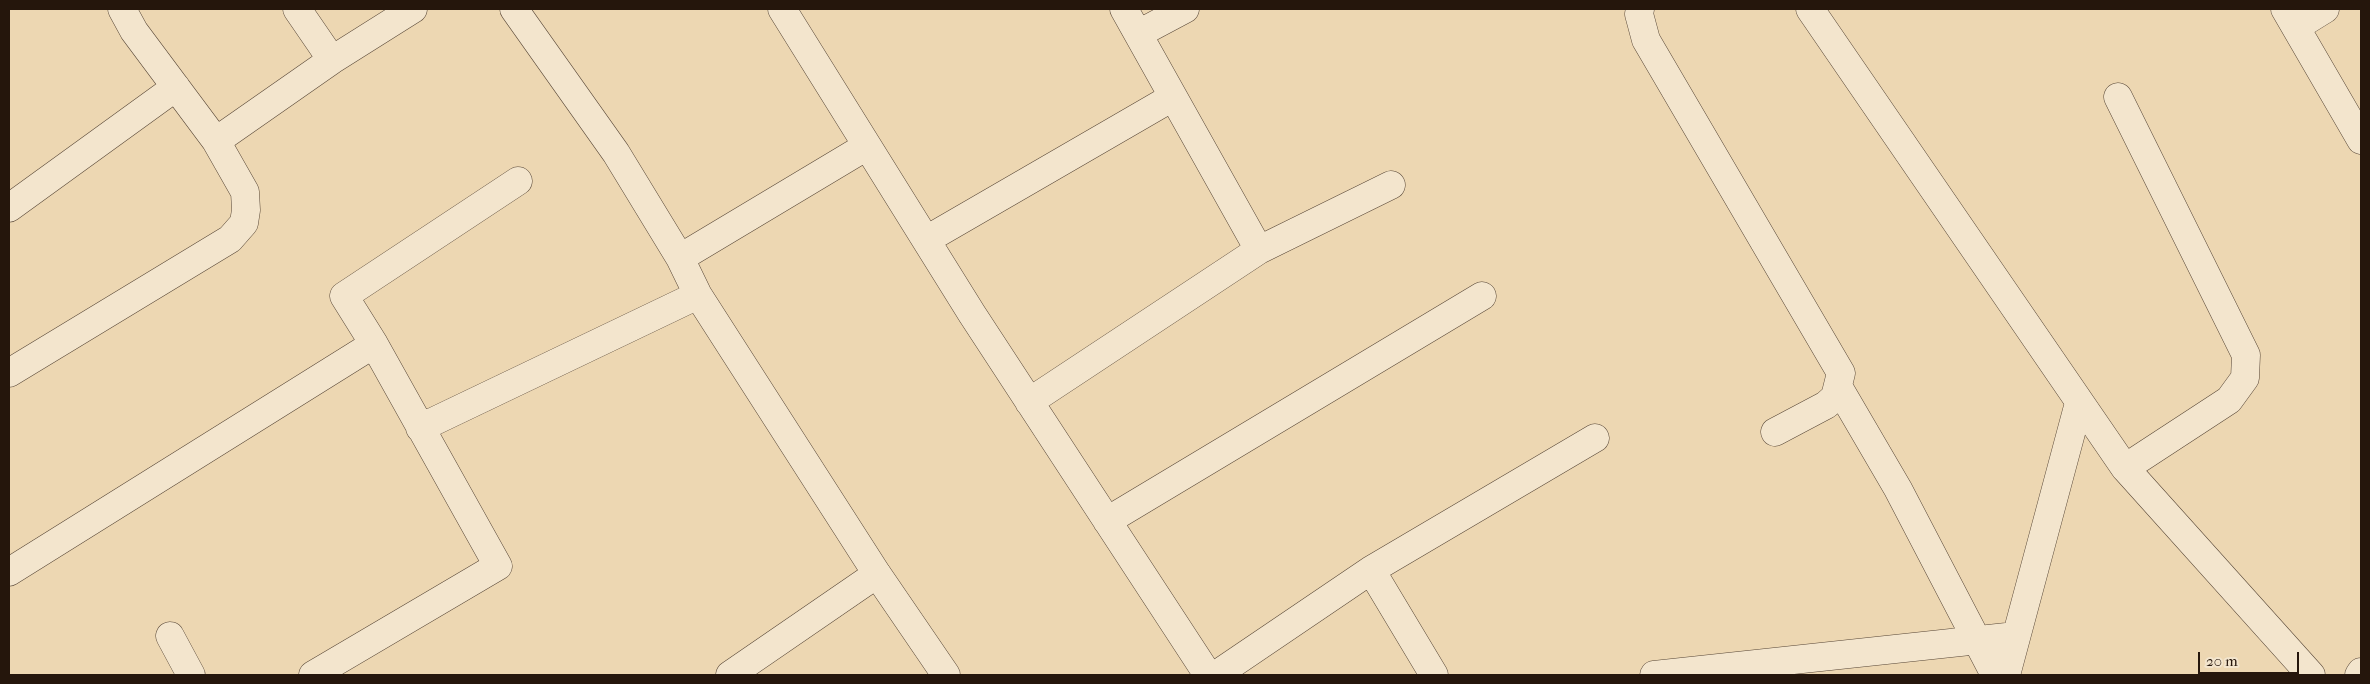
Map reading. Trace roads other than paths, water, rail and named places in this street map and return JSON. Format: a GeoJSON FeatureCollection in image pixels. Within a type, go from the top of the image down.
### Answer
{"type":"FeatureCollection","features":[{"type":"Feature","properties":{"kind":"street"},"geometry":{"type":"LineString","coordinates":[[9,373],[230,239],[244,223],[246,210],[245,192],[216,141],[134,31],[122,9]]}},
{"type":"Feature","properties":{"kind":"street"},"geometry":{"type":"LineString","coordinates":[[297,9],[332,60]]}},
{"type":"Feature","properties":{"kind":"street"},"geometry":{"type":"LineString","coordinates":[[216,141],[332,60],[413,9]]}},
{"type":"Feature","properties":{"kind":"street"},"geometry":{"type":"LineString","coordinates":[[514,9],[616,153],[680,258],[698,295],[877,574],[946,675]]}},
{"type":"Feature","properties":{"kind":"street"},"geometry":{"type":"LineString","coordinates":[[782,9],[1029,402],[1208,675]]}},
{"type":"Feature","properties":{"kind":"street"},"geometry":{"type":"LineString","coordinates":[[1124,9],[1259,250]]}},
{"type":"Feature","properties":{"kind":"street"},"geometry":{"type":"LineString","coordinates":[[1138,34],[1185,9]]}},
{"type":"Feature","properties":{"kind":"street"},"geometry":{"type":"LineString","coordinates":[[1640,9],[1639,14],[1646,40],[1841,373],[1835,397],[1826,405],[1775,432]]}},
{"type":"Feature","properties":{"kind":"street"},"geometry":{"type":"LineString","coordinates":[[1810,9],[2125,468],[2311,675]]}},
{"type":"Feature","properties":{"kind":"street"},"geometry":{"type":"LineString","coordinates":[[2325,9],[2290,18],[2359,129]]}},
{"type":"Feature","properties":{"kind":"street"},"geometry":{"type":"LineString","coordinates":[[9,208],[176,87]]}},
{"type":"Feature","properties":{"kind":"street"},"geometry":{"type":"LineString","coordinates":[[926,240],[1173,97]]}},
{"type":"Feature","properties":{"kind":"street"},"geometry":{"type":"LineString","coordinates":[[2118,97],[2246,355],[2245,378],[2229,400],[2125,468]]}},
{"type":"Feature","properties":{"kind":"street"},"geometry":{"type":"LineString","coordinates":[[680,258],[867,146]]}},
{"type":"Feature","properties":{"kind":"street"},"geometry":{"type":"LineString","coordinates":[[331,671],[498,566],[374,344],[344,296],[518,182]]}},
{"type":"Feature","properties":{"kind":"street"},"geometry":{"type":"LineString","coordinates":[[1029,402],[1259,250],[1391,185]]}},
{"type":"Feature","properties":{"kind":"street"},"geometry":{"type":"LineString","coordinates":[[420,428],[698,295]]}},
{"type":"Feature","properties":{"kind":"street"},"geometry":{"type":"LineString","coordinates":[[1107,521],[1482,296]]}},
{"type":"Feature","properties":{"kind":"street"},"geometry":{"type":"LineString","coordinates":[[9,572],[374,344]]}},
{"type":"Feature","properties":{"kind":"street"},"geometry":{"type":"LineString","coordinates":[[1838,388],[1898,489],[1995,675]]}},
{"type":"Feature","properties":{"kind":"street"},"geometry":{"type":"LineString","coordinates":[[2006,675],[2079,403]]}},
{"type":"Feature","properties":{"kind":"street"},"geometry":{"type":"LineString","coordinates":[[1216,675],[1371,570],[1595,438]]}},
{"type":"Feature","properties":{"kind":"street"},"geometry":{"type":"LineString","coordinates":[[1371,570],[1434,675]]}},
{"type":"Feature","properties":{"kind":"street"},"geometry":{"type":"LineString","coordinates":[[730,675],[877,574]]}},
{"type":"Feature","properties":{"kind":"street"},"geometry":{"type":"LineString","coordinates":[[170,636],[191,675]]}},
{"type":"Feature","properties":{"kind":"street"},"geometry":{"type":"LineString","coordinates":[[1654,675],[2016,636]]}}]}
